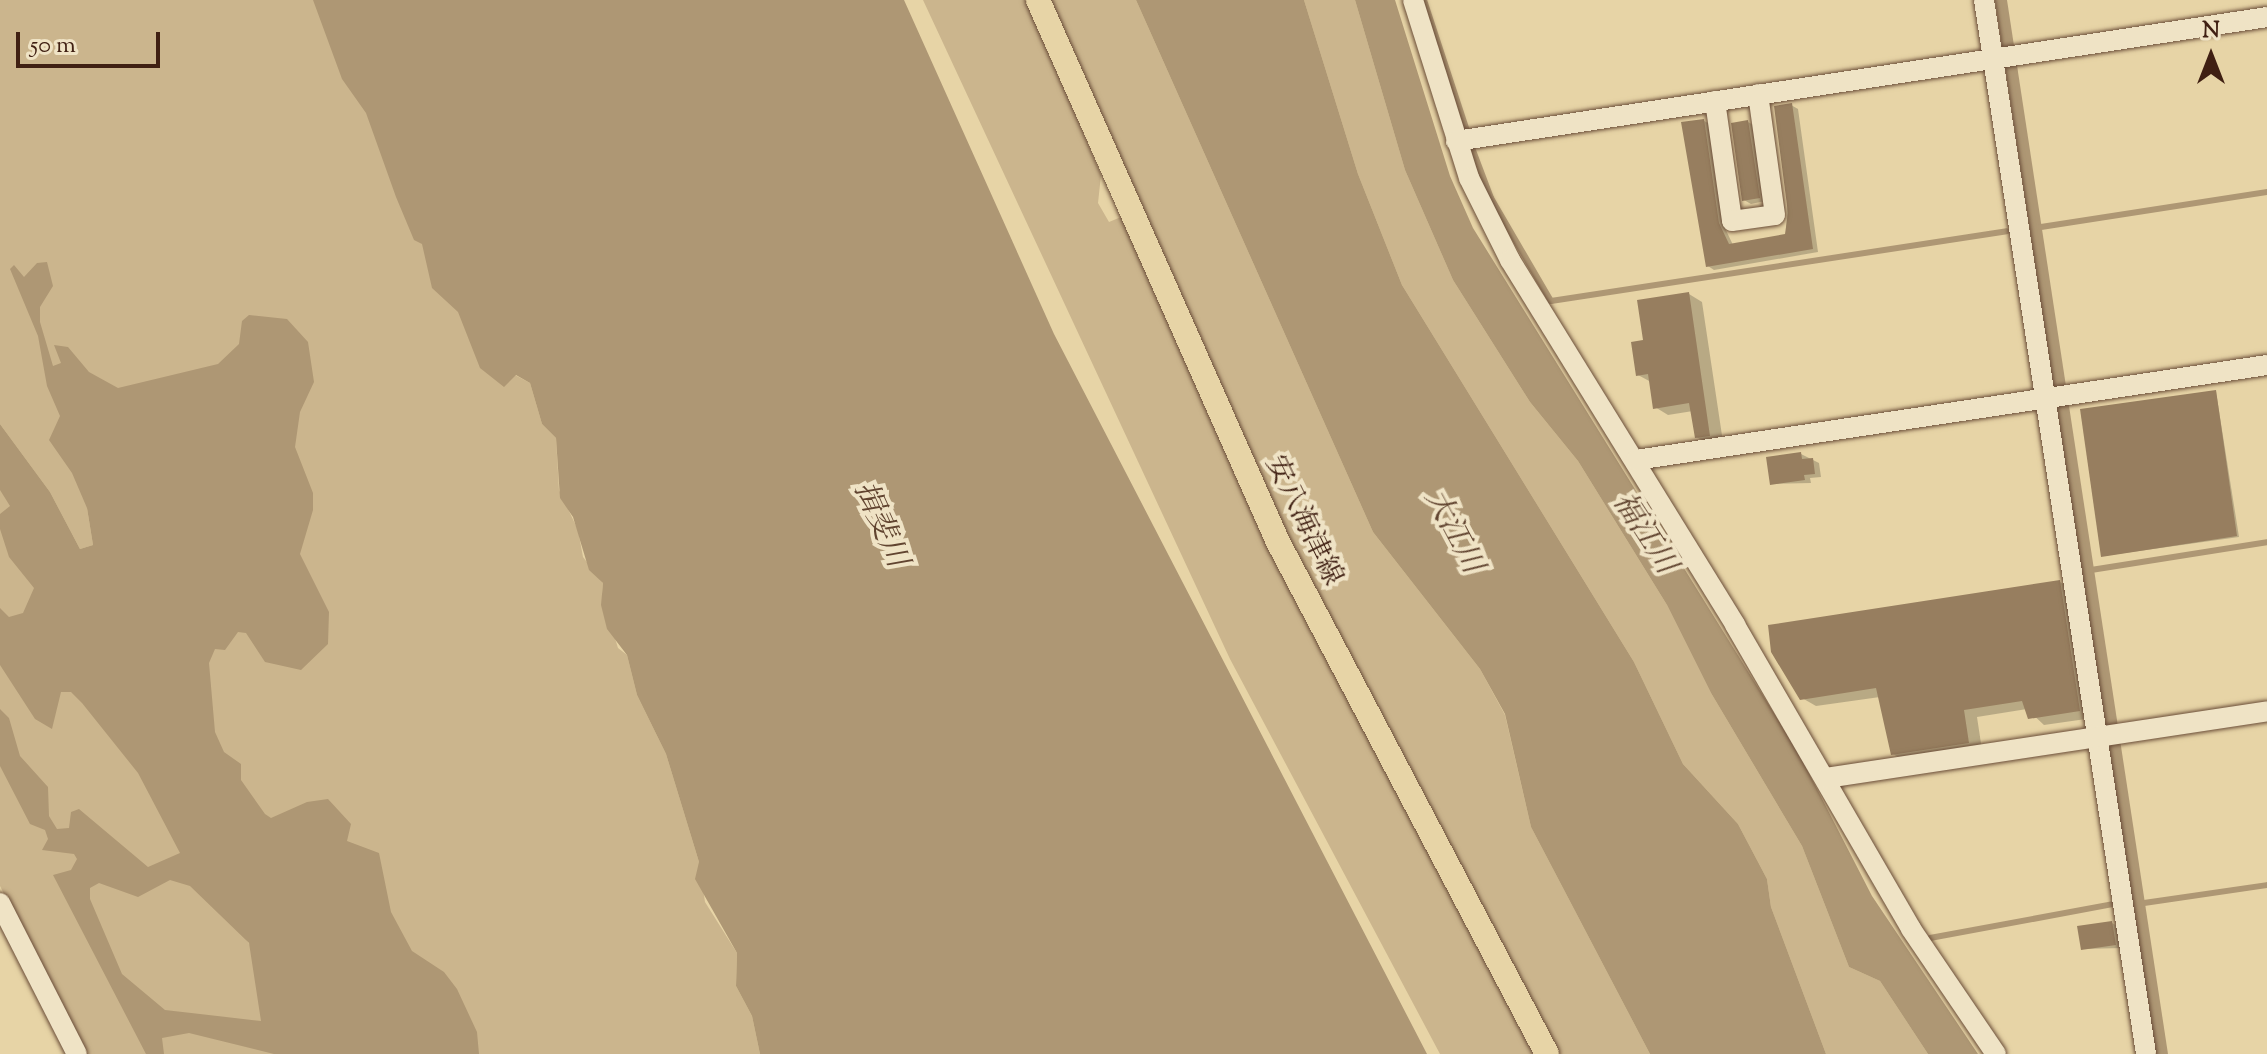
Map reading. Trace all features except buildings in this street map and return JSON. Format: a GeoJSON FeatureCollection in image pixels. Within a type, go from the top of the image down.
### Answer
{"type":"FeatureCollection","features":[{"type":"Feature","properties":{"kind":"main road","name":"安八海津線"},"geometry":{"type":"LineString","coordinates":[[1038,0],[1278,542],[1547,1054]]}},
{"type":"Feature","properties":{"kind":"street"},"geometry":{"type":"LineString","coordinates":[[1413,0],[1469,178],[1510,260],[1636,460],[1826,778],[1911,929],[1996,1054]]}},
{"type":"Feature","properties":{"kind":"street"},"geometry":{"type":"LineString","coordinates":[[1984,0],[2003,57],[2105,736],[2146,1054]]}},
{"type":"Feature","properties":{"kind":"street"},"geometry":{"type":"LineString","coordinates":[[1456,141],[2267,17]]}},
{"type":"Feature","properties":{"kind":"street"},"geometry":{"type":"LineString","coordinates":[[1715,101],[1732,221],[1775,215],[1758,94]]}},
{"type":"Feature","properties":{"kind":"street"},"geometry":{"type":"LineString","coordinates":[[1636,460],[2267,365]]}},
{"type":"Feature","properties":{"kind":"street"},"geometry":{"type":"LineString","coordinates":[[1826,778],[2267,711]]}},
{"type":"Feature","properties":{"kind":"street"},"geometry":{"type":"LineString","coordinates":[[0,903],[77,1054]]}},
{"type":"Feature","properties":{"kind":"shaded area"},"geometry":{"type":"Polygon","coordinates":[[[0,0],[327,0],[515,375],[530,383],[542,424],[556,438],[559,490],[578,530],[583,557],[603,583],[602,597],[618,648],[627,655],[637,695],[666,754],[699,862],[705,902],[737,953],[736,986],[752,1016],[760,1054],[454,1054],[266,835],[87,508],[93,545],[80,549],[50,492],[0,424],[0,0]]]}},
{"type":"Feature","properties":{"kind":"shaded area"},"geometry":{"type":"Polygon","coordinates":[[[923,0],[1027,0],[1101,175],[1098,203],[1109,222],[1121,217],[1269,544],[1535,1054],[1440,1054],[1230,659],[923,0]]]}},
{"type":"Feature","properties":{"kind":"shaded area"},"geometry":{"type":"Polygon","coordinates":[[[1049,0],[1136,0],[1373,532],[1480,669],[1505,715],[1531,827],[1650,1054],[1556,1054],[1287,537],[1049,0]]]}},
{"type":"Feature","properties":{"kind":"shaded area"},"geometry":{"type":"Polygon","coordinates":[[[1304,0],[1355,0],[1405,170],[1453,280],[1530,402],[1578,461],[1667,605],[1711,693],[1802,846],[1849,967],[1880,981],[1928,1054],[1826,1054],[1771,907],[1767,879],[1738,824],[1683,764],[1634,662],[1402,285],[1358,174],[1304,0]]]}},
{"type":"Feature","properties":{"kind":"shaded area"},"geometry":{"type":"Polygon","coordinates":[[[0,471],[190,864],[331,1054],[86,1054],[0,886],[0,471]]]}},
{"type":"Feature","properties":{"kind":"water","name":"揖斐川"},"geometry":{"type":"Polygon","coordinates":[[[313,0],[904,0],[1054,334],[1427,1054],[760,1054],[752,1016],[736,986],[737,953],[695,879],[699,862],[666,754],[637,695],[627,655],[607,629],[601,605],[603,583],[589,570],[573,517],[560,498],[556,438],[542,424],[530,383],[516,375],[504,387],[480,368],[458,312],[432,288],[422,244],[414,240],[366,113],[342,79],[313,0]]]}},
{"type":"Feature","properties":{"kind":"water","name":"大江川"},"geometry":{"type":"Polygon","coordinates":[[[1136,0],[1304,0],[1358,174],[1402,285],[1634,662],[1683,764],[1738,824],[1767,879],[1771,907],[1826,1054],[1650,1054],[1531,827],[1505,714],[1480,669],[1373,532],[1136,0]]]}},
{"type":"Feature","properties":{"kind":"water","name":"福江川"},"geometry":{"type":"Polygon","coordinates":[[[1355,0],[1395,0],[1450,176],[1473,228],[1798,752],[1872,896],[1978,1054],[1928,1054],[1880,981],[1849,967],[1802,846],[1711,693],[1667,605],[1578,461],[1530,402],[1453,280],[1405,170],[1355,0]]]}},
{"type":"Feature","properties":{"kind":"water"},"geometry":{"type":"Polygon","coordinates":[[[1995,0],[2007,0],[2168,1054],[2154,1054],[1995,0]]]}},
{"type":"Feature","properties":{"kind":"water"},"geometry":{"type":"Polygon","coordinates":[[[47,262],[53,286],[40,307],[40,322],[53,366],[61,363],[54,345],[68,347],[89,372],[118,388],[218,364],[239,344],[242,321],[249,315],[287,319],[308,342],[314,382],[300,412],[295,447],[313,493],[313,510],[300,554],[329,612],[328,644],[301,670],[265,662],[246,633],[238,632],[225,650],[215,649],[209,663],[215,732],[224,752],[241,764],[241,780],[265,814],[271,818],[307,802],[328,799],[351,824],[347,841],[379,853],[391,912],[412,951],[444,972],[457,989],[477,1032],[479,1054],[274,1054],[189,1033],[162,1038],[164,1054],[146,1054],[53,875],[71,870],[77,859],[74,854],[42,850],[48,839],[45,830],[30,824],[0,766],[0,709],[9,718],[20,756],[48,787],[49,816],[57,829],[69,828],[71,812],[79,809],[148,867],[180,853],[138,773],[82,703],[71,692],[61,692],[52,729],[35,719],[0,665],[0,608],[9,617],[23,613],[34,588],[9,557],[0,529],[0,514],[10,506],[0,490],[0,424],[50,492],[80,549],[93,545],[87,508],[72,473],[49,440],[60,416],[47,386],[38,336],[10,269],[14,265],[24,277],[37,263],[47,262]],[[170,880],[138,897],[99,883],[90,888],[90,899],[122,974],[165,1010],[261,1021],[249,943],[190,886],[170,880]]]}},
{"type":"Feature","properties":{"kind":"waterway"},"geometry":{"type":"LineString","coordinates":[[1424,0],[1467,131]]}},
{"type":"Feature","properties":{"kind":"waterway"},"geometry":{"type":"LineString","coordinates":[[1471,145],[1491,198],[1551,301],[2007,231]]}},
{"type":"Feature","properties":{"kind":"waterway"},"geometry":{"type":"LineString","coordinates":[[2041,227],[2267,192]]}},
{"type":"Feature","properties":{"kind":"waterway"},"geometry":{"type":"LineString","coordinates":[[2091,570],[2267,542]]}},
{"type":"Feature","properties":{"kind":"waterway"},"geometry":{"type":"LineString","coordinates":[[2144,903],[2267,885]]}},
{"type":"Feature","properties":{"kind":"waterway"},"geometry":{"type":"LineString","coordinates":[[1930,938],[2114,904]]}}]}
